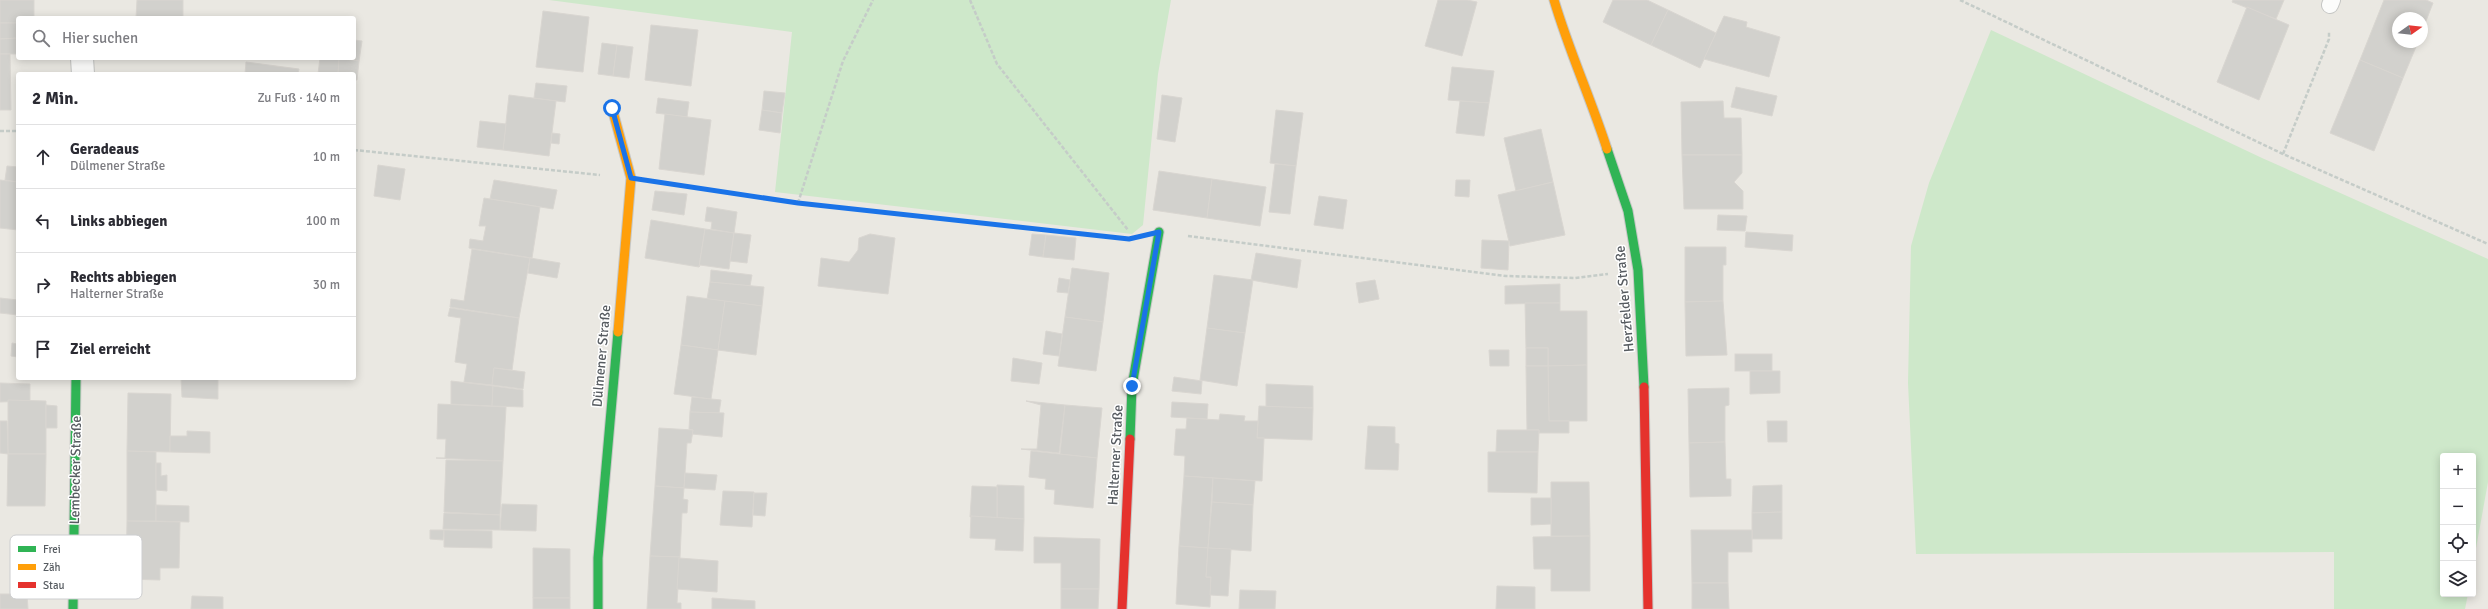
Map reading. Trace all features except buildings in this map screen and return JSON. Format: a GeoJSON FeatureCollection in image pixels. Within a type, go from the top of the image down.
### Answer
{"type":"FeatureCollection","features":[{"type":"Feature","properties":{"kind":"street","name":"Herzfelder Straße"},"geometry":{"type":"LineString","coordinates":[[1554,0],[1568,47],[1594,108],[1628,211],[1638,270],[1643,355],[1648,609]]}},
{"type":"Feature","properties":{"kind":"street"},"geometry":{"type":"LineString","coordinates":[[82,60],[83,72]]}},
{"type":"Feature","properties":{"kind":"street","name":"Dülmener Straße"},"geometry":{"type":"LineString","coordinates":[[598,609],[599,550],[631,178],[612,108]]}},
{"type":"Feature","properties":{"kind":"street","name":"Halterner Straße"},"geometry":{"type":"LineString","coordinates":[[1122,609],[1132,386],[1159,232]]}},
{"type":"Feature","properties":{"kind":"street","name":"Lembecker Straße"},"geometry":{"type":"LineString","coordinates":[[74,535],[76,380]]}},
{"type":"Feature","properties":{"kind":"street","name":"Lembecker Straße"},"geometry":{"type":"LineString","coordinates":[[73,599],[73,609]]}},
{"type":"Feature","properties":{"kind":"path"},"geometry":{"type":"LineString","coordinates":[[798,203],[843,61],[874,0]]}},
{"type":"Feature","properties":{"kind":"path"},"geometry":{"type":"LineString","coordinates":[[356,150],[631,178],[798,203],[1129,239],[1127,228],[997,64],[970,0]]}},
{"type":"Feature","properties":{"kind":"path"},"geometry":{"type":"LineString","coordinates":[[1960,0],[2283,154],[2488,244]]}},
{"type":"Feature","properties":{"kind":"path"},"geometry":{"type":"LineString","coordinates":[[2283,154],[2329,40],[2331,2]]}},
{"type":"Feature","properties":{"kind":"path"},"geometry":{"type":"LineString","coordinates":[[0,130],[16,131]]}},
{"type":"Feature","properties":{"kind":"path"},"geometry":{"type":"LineString","coordinates":[[1159,232],[1506,276],[1575,278],[1638,270]]}},
{"type":"Feature","properties":{"kind":"green space"},"geometry":{"type":"Polygon","coordinates":[[[549,0],[1171,0],[1158,74],[1143,225],[1132,234],[775,192],[792,32],[549,0]]]}},
{"type":"Feature","properties":{"kind":"green space"},"geometry":{"type":"Polygon","coordinates":[[[1991,30],[2262,158],[2488,259],[2488,482],[2476,548],[2476,453],[2440,453],[2440,597],[2467,597],[2465,609],[2334,609],[2334,552],[1916,554],[1908,383],[1911,246],[1929,183],[1991,30]]]}},
{"type":"Feature","properties":{"kind":"traffic: fast"},"geometry":{"type":"LineString","coordinates":[[1607,149],[1628,211],[1638,270],[1644,387]]}},
{"type":"Feature","properties":{"kind":"traffic: fast"},"geometry":{"type":"LineString","coordinates":[[1130,439],[1132,386],[1159,232]]}},
{"type":"Feature","properties":{"kind":"traffic: fast"},"geometry":{"type":"LineString","coordinates":[[598,609],[598,558],[618,332]]}},
{"type":"Feature","properties":{"kind":"traffic: fast"},"geometry":{"type":"LineString","coordinates":[[74,535],[76,380]]}},
{"type":"Feature","properties":{"kind":"traffic: fast"},"geometry":{"type":"LineString","coordinates":[[73,599],[73,609]]}},
{"type":"Feature","properties":{"kind":"traffic: slow"},"geometry":{"type":"LineString","coordinates":[[1554,0],[1566,38],[1607,149]]}},
{"type":"Feature","properties":{"kind":"traffic: slow"},"geometry":{"type":"LineString","coordinates":[[612,108],[631,178],[618,332]]}},
{"type":"Feature","properties":{"kind":"traffic: jam"},"geometry":{"type":"LineString","coordinates":[[1644,387],[1648,609]]}},
{"type":"Feature","properties":{"kind":"traffic: jam"},"geometry":{"type":"LineString","coordinates":[[1122,609],[1130,439]]}},
{"type":"Feature","properties":{"kind":"route"},"geometry":{"type":"LineString","coordinates":[[612,108],[631,178],[798,203],[1129,239],[1159,232],[1132,386]]}}]}
